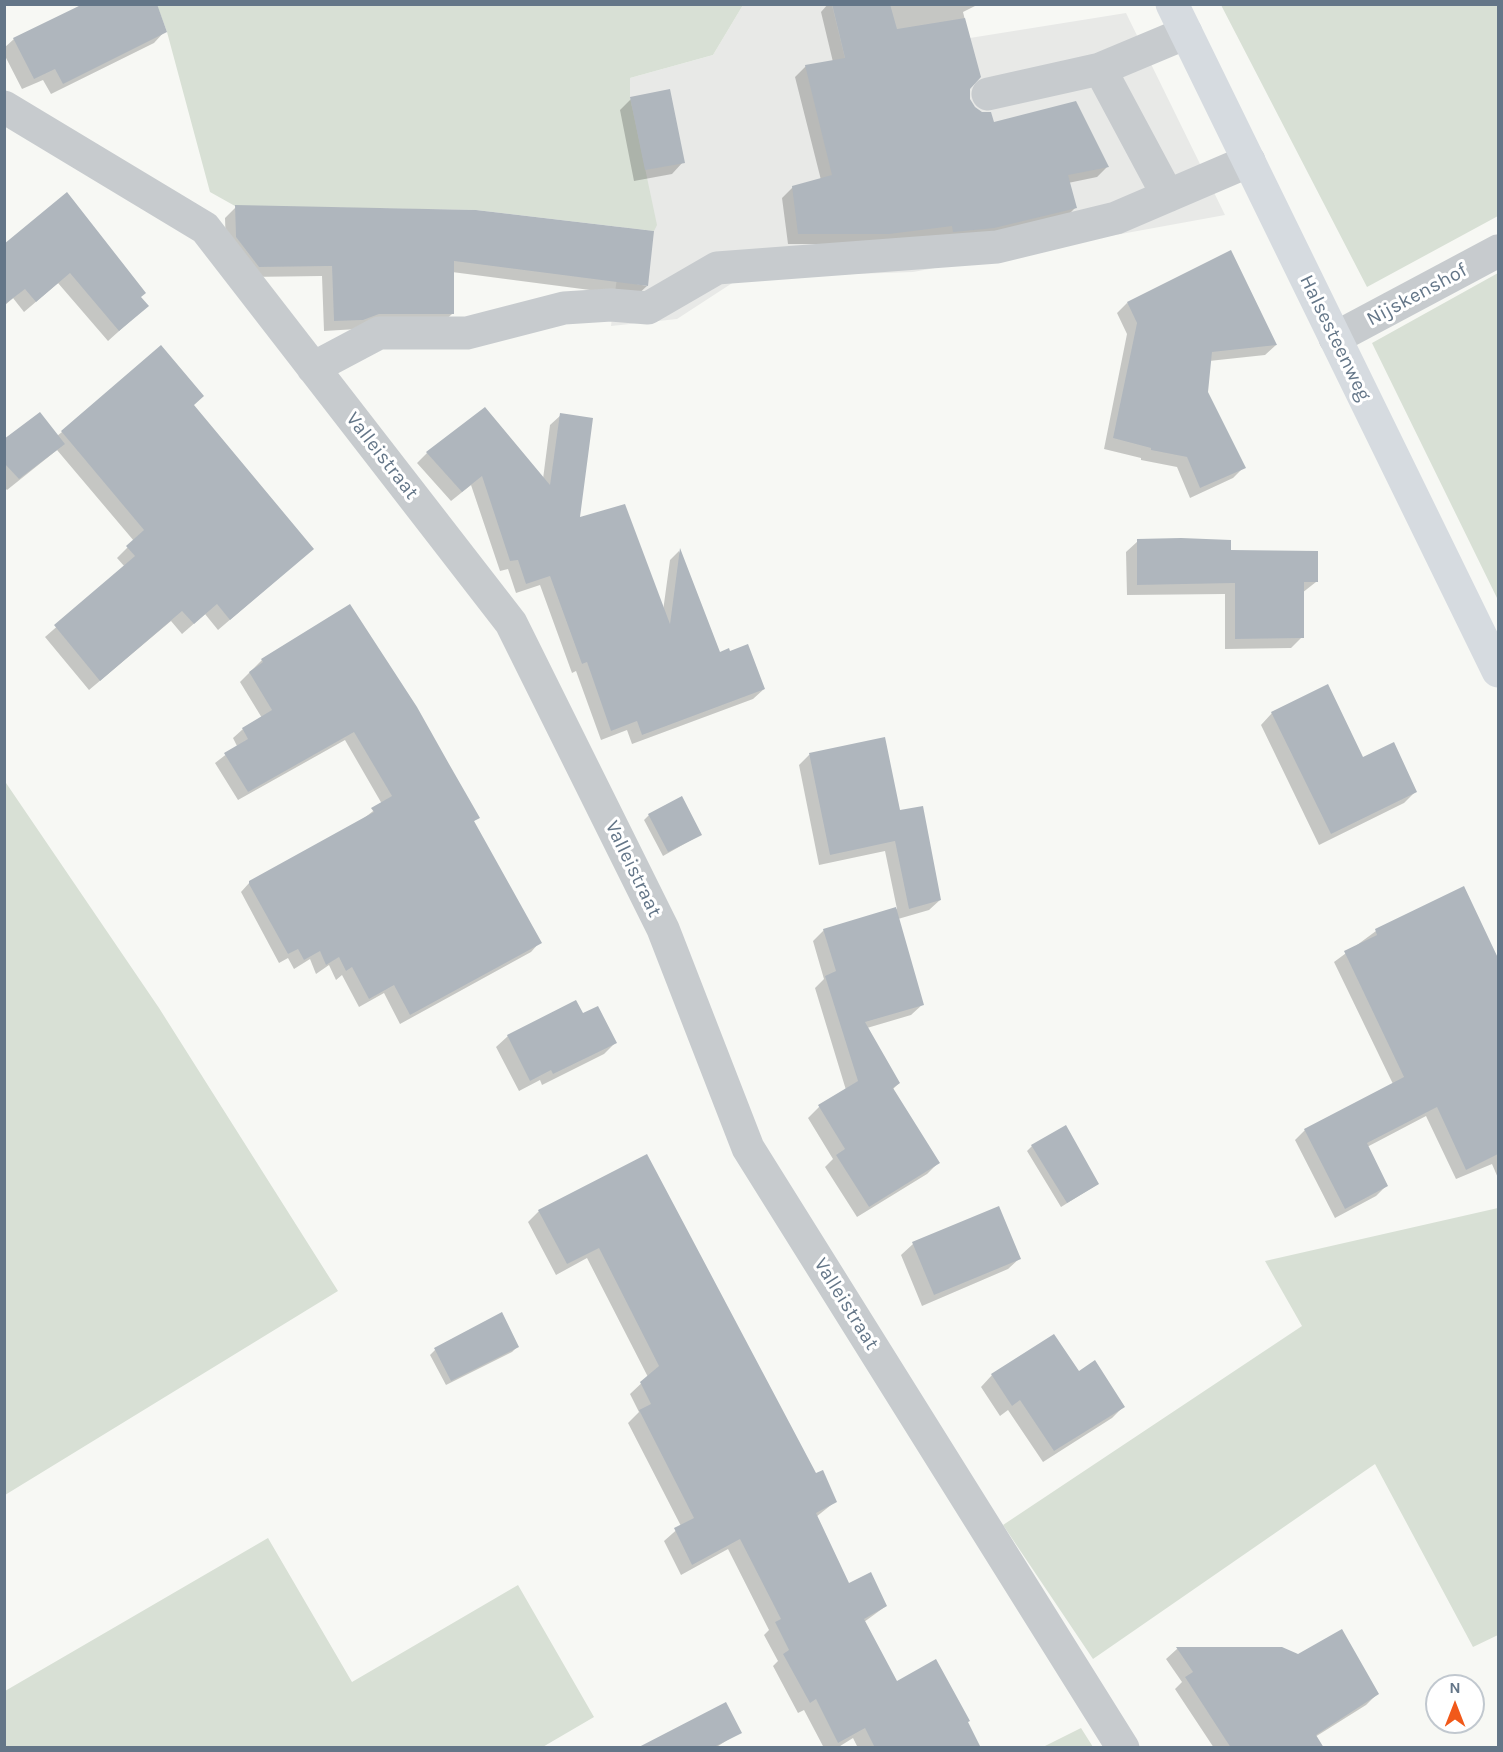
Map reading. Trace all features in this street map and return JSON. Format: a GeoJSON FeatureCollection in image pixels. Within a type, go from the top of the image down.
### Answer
{"type":"FeatureCollection","features":[{"type":"Feature","properties":{"kind":"main road","name":"Halsesteenweg"},"geometry":{"type":"LineString","coordinates":[[1179,19],[1498,671]]}},
{"type":"Feature","properties":{"kind":"street"},"geometry":{"type":"LineString","coordinates":[[988,94],[1100,69],[1179,19]]}},
{"type":"Feature","properties":{"kind":"street"},"geometry":{"type":"LineString","coordinates":[[1100,69],[1168,196]]}},
{"type":"Feature","properties":{"kind":"street","name":"Valleistraat"},"geometry":{"type":"LineString","coordinates":[[4,107],[205,228],[511,623],[663,929],[748,1148],[1123,1748]]}},
{"type":"Feature","properties":{"kind":"street"},"geometry":{"type":"LineString","coordinates":[[313,368],[379,333],[467,333],[564,308],[611,305],[648,308],[717,268],[997,247],[1116,218],[1248,161]]}},
{"type":"Feature","properties":{"kind":"street","name":"Nijskenshof"},"geometry":{"type":"LineString","coordinates":[[1335,338],[1498,251]]}},
{"type":"Feature","properties":{"kind":"shaded area"},"geometry":{"type":"Polygon","coordinates":[[[157,5],[743,5],[713,55],[630,78],[630,97],[657,225],[654,231],[476,210],[235,206],[210,192],[167,32],[157,5]]]}},
{"type":"Feature","properties":{"kind":"shaded area"},"geometry":{"type":"Polygon","coordinates":[[[743,5],[832,5],[845,58],[1126,13],[1225,215],[913,272],[740,278],[677,319],[611,326],[623,227],[654,231],[630,97],[630,78],[713,55],[743,5]]]}},
{"type":"Feature","properties":{"kind":"shaded area"},"geometry":{"type":"Polygon","coordinates":[[[1221,5],[1498,5],[1498,216],[1367,287],[1221,5]]]}},
{"type":"Feature","properties":{"kind":"shaded area"},"geometry":{"type":"Polygon","coordinates":[[[1498,273],[1498,600],[1372,343],[1498,273]]]}},
{"type":"Feature","properties":{"kind":"shaded area"},"geometry":{"type":"Polygon","coordinates":[[[4,780],[159,1008],[338,1291],[5,1495],[4,780]]]}},
{"type":"Feature","properties":{"kind":"shaded area"},"geometry":{"type":"Polygon","coordinates":[[[1498,1208],[1498,1635],[1473,1647],[1375,1464],[1093,1659],[1003,1525],[1302,1326],[1265,1261],[1498,1208]]]}},
{"type":"Feature","properties":{"kind":"shaded area"},"geometry":{"type":"Polygon","coordinates":[[[268,1538],[352,1682],[518,1585],[594,1717],[541,1748],[5,1747],[5,1691],[268,1538]]]}},
{"type":"Feature","properties":{"kind":"shaded area"},"geometry":{"type":"Polygon","coordinates":[[[1081,1728],[1093,1747],[1043,1747],[1081,1728]]]}},
{"type":"Feature","properties":{"kind":"building"},"geometry":{"type":"Polygon","coordinates":[[[83,4],[157,4],[167,32],[63,84],[55,69],[34,79],[13,38],[83,4]]]}},
{"type":"Feature","properties":{"kind":"building"},"geometry":{"type":"Polygon","coordinates":[[[832,4],[890,4],[897,29],[965,18],[981,77],[970,89],[970,99],[975,107],[982,112],[991,112],[994,122],[1076,101],[1109,167],[1068,175],[1077,208],[994,228],[953,232],[952,226],[889,234],[798,234],[792,186],[832,175],[805,65],[845,58],[832,4]]]}},
{"type":"Feature","properties":{"kind":"building"},"geometry":{"type":"Polygon","coordinates":[[[670,89],[685,163],[645,170],[630,97],[670,89]]]}},
{"type":"Feature","properties":{"kind":"building"},"geometry":{"type":"Polygon","coordinates":[[[67,192],[146,293],[141,297],[149,306],[119,331],[70,273],[36,302],[25,289],[4,305],[4,244],[67,192]]]}},
{"type":"Feature","properties":{"kind":"building"},"geometry":{"type":"Polygon","coordinates":[[[235,205],[476,210],[654,231],[648,286],[454,261],[454,314],[379,314],[363,320],[334,321],[332,266],[259,267],[236,237],[235,205]]]}},
{"type":"Feature","properties":{"kind":"building"},"geometry":{"type":"Polygon","coordinates":[[[1231,250],[1277,345],[1212,352],[1208,392],[1246,468],[1200,488],[1187,457],[1151,450],[1151,448],[1113,438],[1137,323],[1127,302],[1231,250]]]}},
{"type":"Feature","properties":{"kind":"building"},"geometry":{"type":"Polygon","coordinates":[[[161,345],[204,396],[194,405],[314,549],[230,620],[217,604],[194,624],[182,611],[100,681],[54,625],[135,556],[126,546],[144,530],[61,431],[161,345]]]}},
{"type":"Feature","properties":{"kind":"building"},"geometry":{"type":"Polygon","coordinates":[[[485,407],[550,485],[560,413],[593,418],[580,517],[625,504],[670,624],[680,548],[720,652],[748,644],[765,689],[642,735],[637,721],[611,731],[587,662],[582,664],[550,576],[526,584],[518,560],[510,561],[482,476],[462,492],[426,452],[485,407]]]}},
{"type":"Feature","properties":{"kind":"building"},"geometry":{"type":"Polygon","coordinates":[[[40,412],[65,444],[19,479],[4,463],[4,439],[40,412]]]}},
{"type":"Feature","properties":{"kind":"building"},"geometry":{"type":"Polygon","coordinates":[[[1137,539],[1231,540],[1231,550],[1318,551],[1318,582],[1304,582],[1304,638],[1235,639],[1235,583],[1137,585],[1137,539]]]}},
{"type":"Feature","properties":{"kind":"building"},"geometry":{"type":"Polygon","coordinates":[[[350,604],[417,707],[480,818],[474,821],[542,943],[410,1015],[394,985],[369,999],[352,967],[346,971],[339,957],[326,965],[320,951],[304,960],[298,949],[288,954],[249,884],[249,881],[374,812],[371,808],[392,796],[354,732],[248,792],[224,753],[248,739],[242,728],[272,710],[249,672],[263,662],[261,659],[350,604]]]}},
{"type":"Feature","properties":{"kind":"building"},"geometry":{"type":"Polygon","coordinates":[[[1328,684],[1363,757],[1394,742],[1417,792],[1331,834],[1271,712],[1328,684]]]}},
{"type":"Feature","properties":{"kind":"building"},"geometry":{"type":"Polygon","coordinates":[[[885,737],[900,810],[923,806],[941,900],[909,909],[895,841],[830,855],[809,753],[885,737]]]}},
{"type":"Feature","properties":{"kind":"building"},"geometry":{"type":"Polygon","coordinates":[[[682,796],[702,835],[668,852],[648,814],[682,796]]]}},
{"type":"Feature","properties":{"kind":"building"},"geometry":{"type":"Polygon","coordinates":[[[1464,886],[1498,958],[1498,1154],[1466,1170],[1437,1107],[1367,1143],[1388,1186],[1345,1209],[1304,1129],[1404,1077],[1344,951],[1377,935],[1375,929],[1464,886]]]}},
{"type":"Feature","properties":{"kind":"building"},"geometry":{"type":"Polygon","coordinates":[[[896,907],[924,1005],[865,1022],[900,1083],[893,1088],[940,1163],[869,1207],[836,1155],[845,1149],[818,1105],[858,1081],[825,976],[836,971],[823,929],[896,907]]]}},
{"type":"Feature","properties":{"kind":"building"},"geometry":{"type":"Polygon","coordinates":[[[576,1000],[583,1013],[598,1006],[617,1043],[553,1074],[551,1070],[530,1081],[507,1035],[576,1000]]]}},
{"type":"Feature","properties":{"kind":"building"},"geometry":{"type":"Polygon","coordinates":[[[1066,1125],[1099,1184],[1067,1203],[1031,1145],[1066,1125]]]}},
{"type":"Feature","properties":{"kind":"building"},"geometry":{"type":"Polygon","coordinates":[[[647,1154],[816,1473],[823,1470],[837,1502],[816,1513],[849,1583],[871,1572],[887,1606],[864,1619],[897,1681],[936,1659],[970,1721],[968,1722],[981,1748],[875,1748],[865,1728],[838,1743],[816,1699],[810,1703],[783,1654],[789,1650],[775,1622],[781,1619],[740,1539],[692,1565],[674,1528],[694,1518],[639,1410],[651,1404],[640,1382],[659,1366],[599,1248],[567,1264],[538,1210],[647,1154]]]}},
{"type":"Feature","properties":{"kind":"building"},"geometry":{"type":"Polygon","coordinates":[[[999,1206],[1021,1259],[934,1295],[912,1242],[999,1206]]]}},
{"type":"Feature","properties":{"kind":"building"},"geometry":{"type":"Polygon","coordinates":[[[502,1312],[519,1347],[451,1381],[434,1348],[502,1312]]]}},
{"type":"Feature","properties":{"kind":"building"},"geometry":{"type":"Polygon","coordinates":[[[1054,1334],[1079,1371],[1095,1360],[1125,1407],[1054,1451],[1020,1400],[1012,1406],[991,1374],[1054,1334]]]}},
{"type":"Feature","properties":{"kind":"building"},"geometry":{"type":"Polygon","coordinates":[[[1342,1629],[1379,1694],[1316,1735],[1324,1748],[1231,1748],[1185,1677],[1193,1672],[1176,1647],[1282,1647],[1298,1654],[1342,1629]]]}},
{"type":"Feature","properties":{"kind":"building"},"geometry":{"type":"Polygon","coordinates":[[[726,1702],[742,1733],[712,1748],[637,1748],[726,1702]]]}}]}
